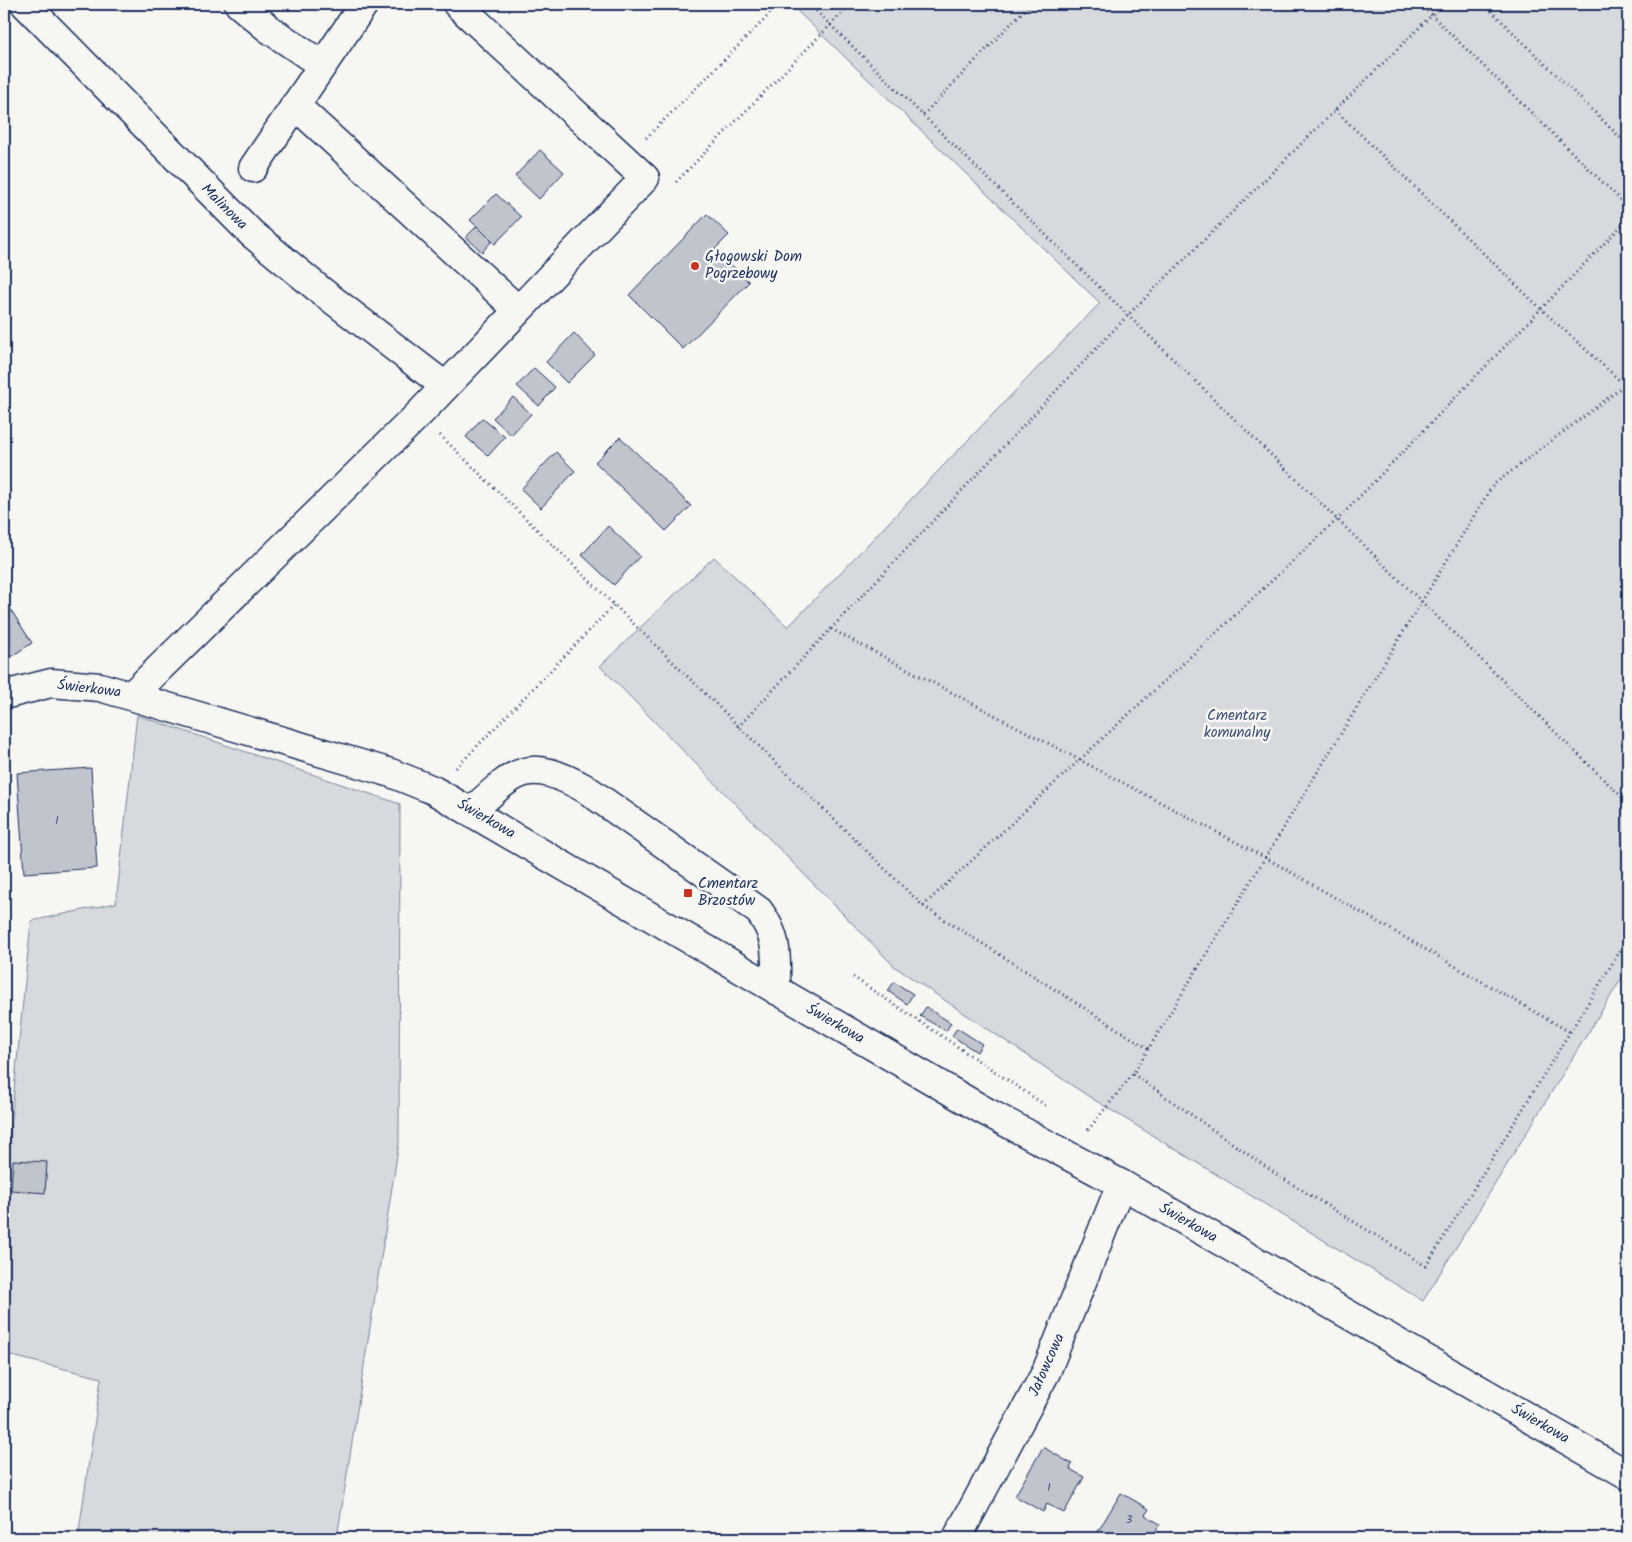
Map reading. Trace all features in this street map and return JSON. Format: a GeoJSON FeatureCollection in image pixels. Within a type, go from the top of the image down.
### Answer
{"type":"FeatureCollection","features":[{"type":"Feature","properties":{"kind":"street","name":"Malinowa"},"geometry":{"type":"LineString","coordinates":[[25,4],[251,233],[320,290],[444,386]]}},
{"type":"Feature","properties":{"kind":"street"},"geometry":{"type":"LineString","coordinates":[[239,4],[269,29],[322,65]]}},
{"type":"Feature","properties":{"kind":"street"},"geometry":{"type":"LineString","coordinates":[[253,168],[364,4]]}},
{"type":"Feature","properties":{"kind":"street"},"geometry":{"type":"LineString","coordinates":[[132,695],[444,386],[645,178],[457,4]]}},
{"type":"Feature","properties":{"kind":"street"},"geometry":{"type":"LineString","coordinates":[[295,105],[518,310]]}},
{"type":"Feature","properties":{"kind":"street","name":"Świerkowa"},"geometry":{"type":"LineString","coordinates":[[4,695],[51,683],[100,687],[391,773],[433,790],[472,810],[983,1110],[1121,1184],[1628,1475]]}},
{"type":"Feature","properties":{"kind":"street"},"geometry":{"type":"LineString","coordinates":[[472,810],[508,777],[528,771],[546,771],[566,778],[586,789],[759,911],[770,926],[776,946],[776,990]]}},
{"type":"Feature","properties":{"kind":"street","name":"Jałowcowa"},"geometry":{"type":"LineString","coordinates":[[965,1536],[1046,1372],[1121,1184]]}},
{"type":"Feature","properties":{"kind":"path"},"geometry":{"type":"LineString","coordinates":[[642,142],[780,4]]}},
{"type":"Feature","properties":{"kind":"path"},"geometry":{"type":"LineString","coordinates":[[809,4],[1628,802]]}},
{"type":"Feature","properties":{"kind":"path"},"geometry":{"type":"LineString","coordinates":[[830,24],[851,4]]}},
{"type":"Feature","properties":{"kind":"path"},"geometry":{"type":"LineString","coordinates":[[923,115],[1030,4]]}},
{"type":"Feature","properties":{"kind":"path"},"geometry":{"type":"LineString","coordinates":[[1420,4],[1628,207]]}},
{"type":"Feature","properties":{"kind":"path"},"geometry":{"type":"LineString","coordinates":[[738,728],[1128,315],[1442,4]]}},
{"type":"Feature","properties":{"kind":"path"},"geometry":{"type":"LineString","coordinates":[[1484,4],[1628,145]]}},
{"type":"Feature","properties":{"kind":"path"},"geometry":{"type":"LineString","coordinates":[[1086,1132],[1133,1074],[1149,1049],[1493,486],[1627,386],[1541,309],[1335,110]]}},
{"type":"Feature","properties":{"kind":"path"},"geometry":{"type":"LineString","coordinates":[[923,906],[1338,519],[1628,219]]}},
{"type":"Feature","properties":{"kind":"path"},"geometry":{"type":"LineString","coordinates":[[434,428],[738,728],[923,906],[1149,1049]]}},
{"type":"Feature","properties":{"kind":"path"},"geometry":{"type":"LineString","coordinates":[[452,772],[614,605]]}},
{"type":"Feature","properties":{"kind":"path"},"geometry":{"type":"LineString","coordinates":[[831,629],[1266,858],[1570,1032]]}},
{"type":"Feature","properties":{"kind":"path"},"geometry":{"type":"LineString","coordinates":[[1133,1074],[1279,1176],[1426,1266],[1628,938]]}},
{"type":"Feature","properties":{"kind":"path"},"geometry":{"type":"LineString","coordinates":[[853,977],[1054,1111]]}},
{"type":"Feature","properties":{"kind":"green space","name":"Cmentarz komunalny"},"geometry":{"type":"Polygon","coordinates":[[[790,4],[1628,4],[1628,968],[1423,1301],[1088,1096],[895,967],[600,666],[714,557],[788,627],[1100,303],[790,4]]]}},
{"type":"Feature","properties":{"kind":"green space"},"geometry":{"type":"Polygon","coordinates":[[[137,715],[400,804],[399,1143],[337,1538],[78,1538],[101,1378],[4,1354],[4,1191],[31,921],[116,903],[137,715]]]}},
{"type":"Feature","properties":{"kind":"building"},"geometry":{"type":"Polygon","coordinates":[[[540,150],[564,172],[539,199],[515,176],[540,150]]]}},
{"type":"Feature","properties":{"kind":"building"},"geometry":{"type":"Polygon","coordinates":[[[496,194],[521,217],[495,244],[470,220],[496,194]]]}},
{"type":"Feature","properties":{"kind":"building","name":"Głogowski Dom Pogrzebowy"},"geometry":{"type":"Polygon","coordinates":[[[707,214],[729,235],[715,249],[749,282],[683,349],[629,295],[707,214]]]}},
{"type":"Feature","properties":{"kind":"building"},"geometry":{"type":"Polygon","coordinates":[[[477,226],[492,241],[482,252],[466,237],[477,226]]]}},
{"type":"Feature","properties":{"kind":"building"},"geometry":{"type":"Polygon","coordinates":[[[574,333],[595,355],[567,383],[546,362],[574,333]]]}},
{"type":"Feature","properties":{"kind":"building"},"geometry":{"type":"Polygon","coordinates":[[[534,368],[555,387],[539,406],[517,386],[534,368]]]}},
{"type":"Feature","properties":{"kind":"building"},"geometry":{"type":"Polygon","coordinates":[[[513,397],[531,414],[511,435],[493,418],[513,397]]]}},
{"type":"Feature","properties":{"kind":"building"},"geometry":{"type":"Polygon","coordinates":[[[482,418],[505,437],[488,456],[466,437],[482,418]]]}},
{"type":"Feature","properties":{"kind":"building"},"geometry":{"type":"Polygon","coordinates":[[[620,437],[691,506],[666,531],[595,462],[620,437]]]}},
{"type":"Feature","properties":{"kind":"building"},"geometry":{"type":"Polygon","coordinates":[[[556,452],[575,471],[541,508],[521,489],[556,452]]]}},
{"type":"Feature","properties":{"kind":"building"},"geometry":{"type":"Polygon","coordinates":[[[608,526],[640,556],[614,585],[582,555],[608,526]]]}},
{"type":"Feature","properties":{"kind":"building"},"geometry":{"type":"Polygon","coordinates":[[[4,599],[32,643],[4,661],[4,599]]]}},
{"type":"Feature","properties":{"kind":"building"},"geometry":{"type":"Polygon","coordinates":[[[91,768],[97,868],[24,873],[17,773],[91,768]]]}},
{"type":"Feature","properties":{"kind":"building"},"geometry":{"type":"Polygon","coordinates":[[[894,982],[913,994],[907,1004],[888,991],[894,982]]]}},
{"type":"Feature","properties":{"kind":"building"},"geometry":{"type":"Polygon","coordinates":[[[926,1007],[951,1023],[946,1031],[920,1016],[926,1007]]]}},
{"type":"Feature","properties":{"kind":"building"},"geometry":{"type":"Polygon","coordinates":[[[957,1028],[982,1044],[977,1052],[952,1036],[957,1028]]]}},
{"type":"Feature","properties":{"kind":"building"},"geometry":{"type":"Polygon","coordinates":[[[13,1160],[47,1162],[45,1193],[11,1190],[13,1160]]]}},
{"type":"Feature","properties":{"kind":"building"},"geometry":{"type":"Polygon","coordinates":[[[1043,1447],[1072,1464],[1070,1469],[1084,1477],[1064,1513],[1047,1504],[1043,1512],[1015,1496],[1043,1447]]]}},
{"type":"Feature","properties":{"kind":"building"},"geometry":{"type":"Polygon","coordinates":[[[1121,1493],[1149,1509],[1145,1515],[1160,1524],[1151,1538],[1094,1538],[1121,1493]]]}},
{"type":"Feature","properties":{"kind":"place","name":"Głogowski Dom Pogrzebowy"},"geometry":{"type":"Point","coordinates":[695,266]}},
{"type":"Feature","properties":{"kind":"place","name":"Cmentarz Brzostów"},"geometry":{"type":"Point","coordinates":[688,893]}}]}
